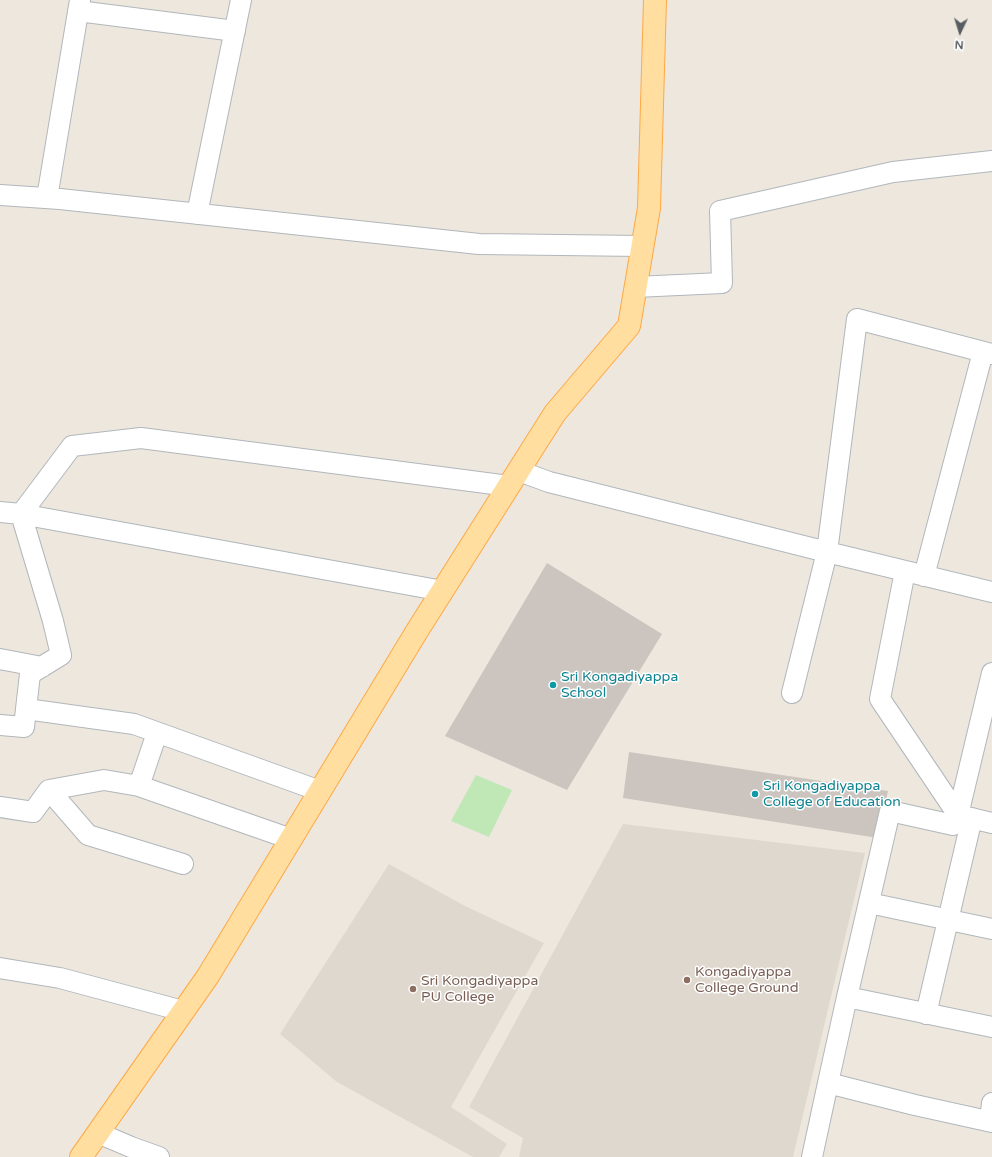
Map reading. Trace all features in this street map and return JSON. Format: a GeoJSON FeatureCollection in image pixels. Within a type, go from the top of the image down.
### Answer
{"type":"FeatureCollection","features":[{"type":"Feature","properties":{"kind":"main road"},"geometry":{"type":"LineString","coordinates":[[81,1157],[208,976],[443,590],[555,413],[629,326],[649,208],[655,0]]}},
{"type":"Feature","properties":{"kind":"street"},"geometry":{"type":"LineString","coordinates":[[197,214],[241,0]]}},
{"type":"Feature","properties":{"kind":"street"},"geometry":{"type":"LineString","coordinates":[[46,198],[79,5],[235,30]]}},
{"type":"Feature","properties":{"kind":"street"},"geometry":{"type":"LineString","coordinates":[[635,287],[722,283],[720,210],[893,172],[992,161]]}},
{"type":"Feature","properties":{"kind":"street"},"geometry":{"type":"LineString","coordinates":[[0,195],[46,198],[479,244],[642,246]]}},
{"type":"Feature","properties":{"kind":"street"},"geometry":{"type":"LineString","coordinates":[[792,693],[827,552],[857,320],[987,353],[924,576]]}},
{"type":"Feature","properties":{"kind":"street"},"geometry":{"type":"LineString","coordinates":[[20,514],[72,446],[142,438],[549,482],[992,592]]}},
{"type":"Feature","properties":{"kind":"street"},"geometry":{"type":"LineString","coordinates":[[0,512],[20,514],[443,590]]}},
{"type":"Feature","properties":{"kind":"street"},"geometry":{"type":"LineString","coordinates":[[0,725],[24,727],[30,674],[61,655],[53,621],[20,514]]}},
{"type":"Feature","properties":{"kind":"street"},"geometry":{"type":"LineString","coordinates":[[905,571],[880,699],[965,816],[992,823]]}},
{"type":"Feature","properties":{"kind":"street"},"geometry":{"type":"LineString","coordinates":[[0,659],[42,666]]}},
{"type":"Feature","properties":{"kind":"street"},"geometry":{"type":"LineString","coordinates":[[926,1014],[948,920],[965,816],[992,673]]}},
{"type":"Feature","properties":{"kind":"street"},"geometry":{"type":"LineString","coordinates":[[26,709],[134,724],[320,791]]}},
{"type":"Feature","properties":{"kind":"street"},"geometry":{"type":"LineString","coordinates":[[139,786],[157,733]]}},
{"type":"Feature","properties":{"kind":"street"},"geometry":{"type":"LineString","coordinates":[[0,807],[34,812],[49,790],[104,780],[139,786],[291,839]]}},
{"type":"Feature","properties":{"kind":"street"},"geometry":{"type":"LineString","coordinates":[[49,790],[88,835],[183,864]]}},
{"type":"Feature","properties":{"kind":"street"},"geometry":{"type":"LineString","coordinates":[[812,1157],[890,811],[953,825],[965,816]]}},
{"type":"Feature","properties":{"kind":"street"},"geometry":{"type":"LineString","coordinates":[[869,903],[992,929]]}},
{"type":"Feature","properties":{"kind":"street"},"geometry":{"type":"LineString","coordinates":[[0,968],[60,978],[183,1011]]}},
{"type":"Feature","properties":{"kind":"street"},"geometry":{"type":"LineString","coordinates":[[847,997],[992,1027]]}},
{"type":"Feature","properties":{"kind":"street"},"geometry":{"type":"LineString","coordinates":[[828,1083],[916,1106],[991,1115]]}},
{"type":"Feature","properties":{"kind":"street"},"geometry":{"type":"LineString","coordinates":[[98,1133],[131,1148],[159,1157]]}},
{"type":"Feature","properties":{"kind":"shaded area","name":"Kongadiyappa College Ground"},"geometry":{"type":"Polygon","coordinates":[[[623,824],[865,853],[793,1157],[519,1157],[523,1138],[469,1107],[623,824]]]}},
{"type":"Feature","properties":{"kind":"shaded area","name":"Sri Kongadiyappa PU College"},"geometry":{"type":"Polygon","coordinates":[[[389,864],[465,906],[544,943],[451,1107],[507,1144],[499,1157],[473,1157],[337,1082],[280,1034],[389,864]]]}},
{"type":"Feature","properties":{"kind":"green space"},"geometry":{"type":"Polygon","coordinates":[[[476,775],[512,790],[489,837],[451,821],[476,775]]]}},
{"type":"Feature","properties":{"kind":"building","name":"Sri Kongadiyappa School"},"geometry":{"type":"Polygon","coordinates":[[[547,563],[662,634],[567,790],[445,736],[547,563]]]}},
{"type":"Feature","properties":{"kind":"building","name":"Sri Kongadiyappa College of Education"},"geometry":{"type":"Polygon","coordinates":[[[629,752],[888,791],[878,838],[623,798],[629,752]]]}},
{"type":"Feature","properties":{"kind":"place","name":"Sri Kongadiyappa School"},"geometry":{"type":"Point","coordinates":[553,685]}},
{"type":"Feature","properties":{"kind":"place","name":"Sri Kongadiyappa College of Education"},"geometry":{"type":"Point","coordinates":[755,794]}},
{"type":"Feature","properties":{"kind":"place","name":"Kongadiyappa College Ground"},"geometry":{"type":"Point","coordinates":[687,980]}},
{"type":"Feature","properties":{"kind":"place","name":"Sri Kongadiyappa PU College"},"geometry":{"type":"Point","coordinates":[413,989]}}]}
